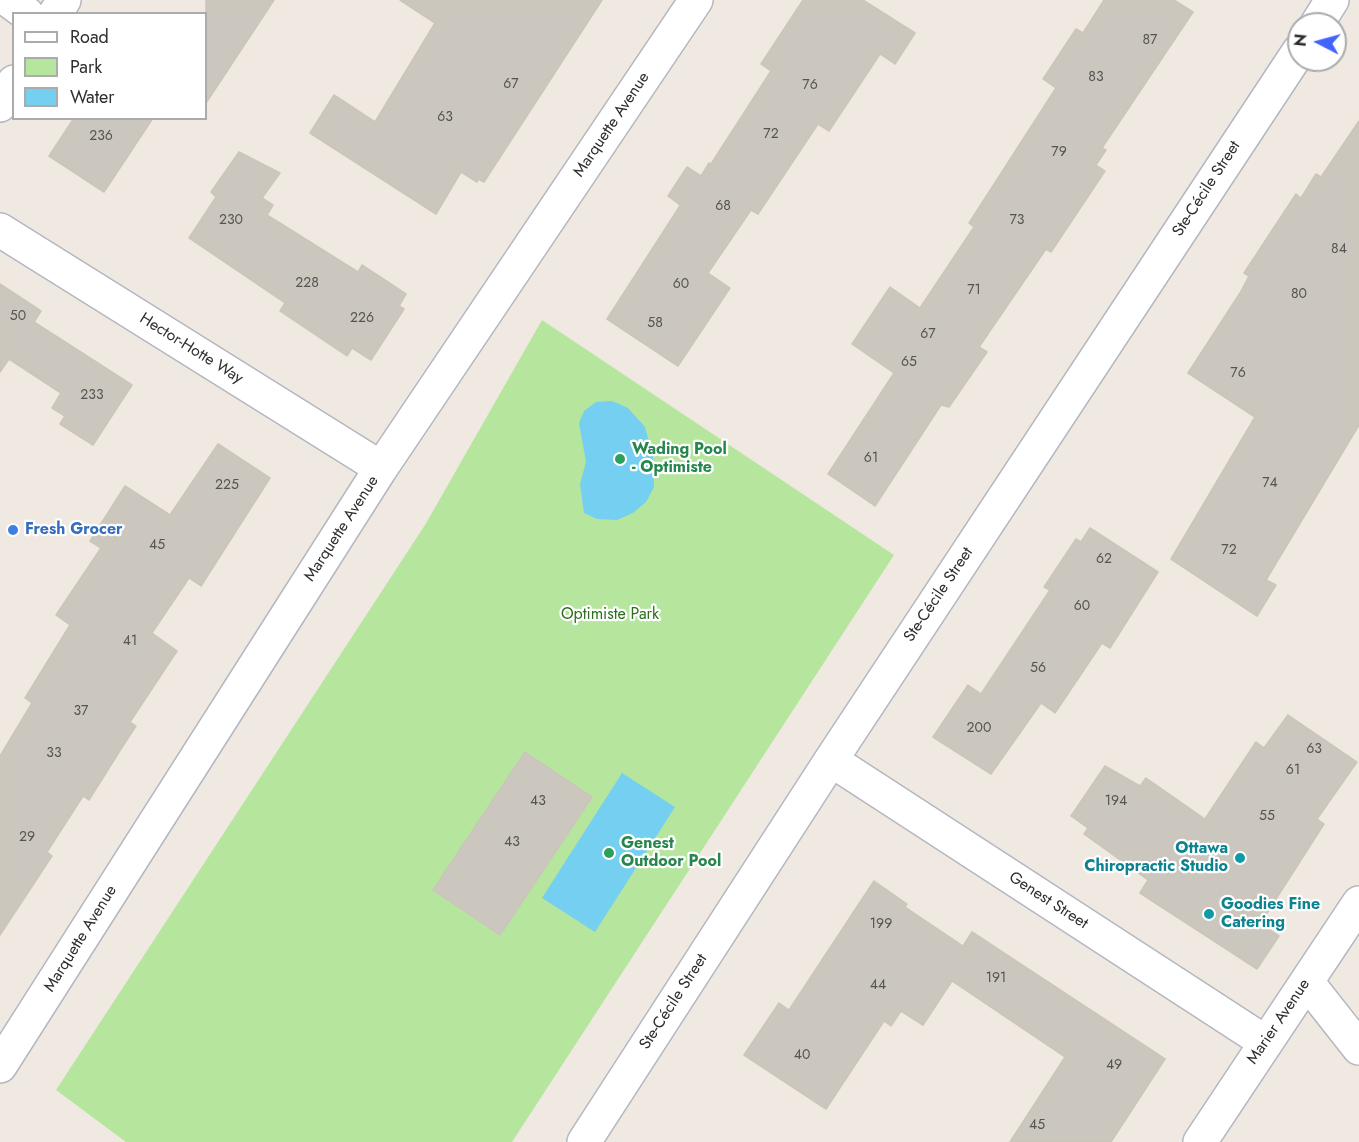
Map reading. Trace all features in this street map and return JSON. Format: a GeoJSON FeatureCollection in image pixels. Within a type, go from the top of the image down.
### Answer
{"type":"FeatureCollection","features":[{"type":"Feature","properties":{"kind":"street"},"geometry":{"type":"LineString","coordinates":[[8,0],[24,12]]}},
{"type":"Feature","properties":{"kind":"street","name":"Marquette Avenue"},"geometry":{"type":"LineString","coordinates":[[0,1066],[381,468],[696,0]]}},
{"type":"Feature","properties":{"kind":"street","name":"Ste-Cécile Street"},"geometry":{"type":"LineString","coordinates":[[584,1142],[831,760],[1287,69]]}},
{"type":"Feature","properties":{"kind":"street"},"geometry":{"type":"LineString","coordinates":[[0,105],[12,85]]}},
{"type":"Feature","properties":{"kind":"street","name":"Hector-Hotte Way"},"geometry":{"type":"LineString","coordinates":[[0,230],[381,468]]}},
{"type":"Feature","properties":{"kind":"street","name":"Genest Street"},"geometry":{"type":"LineString","coordinates":[[831,760],[1265,1042]]}},
{"type":"Feature","properties":{"kind":"street","name":"Marier Avenue"},"geometry":{"type":"LineString","coordinates":[[1200,1142],[1359,903]]}},
{"type":"Feature","properties":{"kind":"street"},"geometry":{"type":"LineString","coordinates":[[1307,982],[1359,1048]]}},
{"type":"Feature","properties":{"kind":"green space","name":"Optimiste Park"},"geometry":{"type":"Polygon","coordinates":[[[542,320],[894,555],[512,1142],[126,1142],[56,1090],[425,525],[542,320]]]}},
{"type":"Feature","properties":{"kind":"water","name":"Wading Pool - Optimiste"},"geometry":{"type":"Polygon","coordinates":[[[612,401],[628,408],[645,427],[653,456],[654,487],[646,502],[633,513],[617,520],[597,519],[584,513],[580,484],[586,462],[579,423],[584,411],[596,402],[612,401]]]}},
{"type":"Feature","properties":{"kind":"water","name":"Genest Outdoor Pool"},"geometry":{"type":"Polygon","coordinates":[[[622,773],[675,807],[595,932],[542,898],[622,773]]]}},
{"type":"Feature","properties":{"kind":"building"},"geometry":{"type":"Polygon","coordinates":[[[206,0],[274,0],[207,101],[207,12],[206,0]]]}},
{"type":"Feature","properties":{"kind":"building"},"geometry":{"type":"Polygon","coordinates":[[[400,0],[602,0],[484,182],[478,179],[477,182],[461,172],[436,214],[310,133],[334,95],[375,122],[435,23],[400,0]]]}},
{"type":"Feature","properties":{"kind":"building"},"geometry":{"type":"Polygon","coordinates":[[[803,0],[863,0],[915,33],[895,64],[880,54],[829,131],[818,124],[758,214],[751,210],[708,273],[730,288],[678,366],[607,319],[680,205],[668,196],[687,167],[701,176],[709,163],[711,164],[771,71],[761,64],[803,0]]]}},
{"type":"Feature","properties":{"kind":"building"},"geometry":{"type":"Polygon","coordinates":[[[1104,0],[1174,0],[1193,12],[1102,148],[1106,150],[1096,165],[1105,171],[1051,252],[1046,249],[979,347],[987,352],[949,407],[941,405],[875,506],[828,474],[894,373],[852,344],[890,287],[920,308],[974,227],[969,223],[1056,88],[1043,79],[1076,29],[1083,33],[1104,0]]]}},
{"type":"Feature","properties":{"kind":"building"},"geometry":{"type":"Polygon","coordinates":[[[73,120],[152,120],[104,192],[49,156],[73,120]]]}},
{"type":"Feature","properties":{"kind":"building"},"geometry":{"type":"Polygon","coordinates":[[[1359,121],[1359,425],[1266,580],[1276,585],[1257,616],[1171,559],[1255,417],[1188,373],[1240,293],[1249,276],[1244,273],[1296,194],[1301,198],[1316,174],[1321,177],[1359,121]]]}},
{"type":"Feature","properties":{"kind":"building"},"geometry":{"type":"Polygon","coordinates":[[[239,152],[280,173],[262,198],[273,205],[267,215],[358,272],[362,265],[406,294],[399,306],[404,309],[371,360],[352,348],[347,356],[280,311],[285,303],[189,238],[216,197],[211,192],[239,152]]]}},
{"type":"Feature","properties":{"kind":"building"},"geometry":{"type":"Polygon","coordinates":[[[0,284],[41,311],[34,322],[132,385],[93,445],[60,424],[65,416],[52,408],[61,393],[9,359],[0,372],[0,284]]]}},
{"type":"Feature","properties":{"kind":"building"},"geometry":{"type":"Polygon","coordinates":[[[218,444],[270,478],[201,586],[189,578],[152,633],[177,651],[130,722],[136,726],[89,800],[83,796],[47,852],[52,856],[0,935],[0,756],[32,703],[25,698],[70,625],[56,615],[101,548],[90,541],[125,486],[170,515],[218,444]]]}},
{"type":"Feature","properties":{"kind":"building"},"geometry":{"type":"Polygon","coordinates":[[[1090,528],[1158,572],[1110,648],[1102,643],[1055,713],[1041,703],[991,774],[933,737],[968,685],[981,694],[1050,590],[1044,587],[1076,539],[1081,542],[1090,528]]]}},
{"type":"Feature","properties":{"kind":"building"},"geometry":{"type":"Polygon","coordinates":[[[1288,715],[1357,762],[1317,819],[1324,824],[1260,924],[1279,936],[1257,969],[1140,893],[1148,880],[1084,834],[1088,828],[1071,816],[1105,766],[1140,786],[1146,778],[1205,819],[1256,742],[1264,748],[1288,715]]]}},
{"type":"Feature","properties":{"kind":"building"},"geometry":{"type":"Polygon","coordinates":[[[525,752],[592,797],[500,935],[433,890],[525,752]]]}},
{"type":"Feature","properties":{"kind":"building"},"geometry":{"type":"Polygon","coordinates":[[[874,881],[907,904],[905,907],[963,946],[972,932],[1165,1059],[1111,1142],[1010,1142],[1065,1057],[952,981],[923,1025],[901,1011],[891,1026],[884,1021],[826,1109],[744,1055],[779,1003],[789,1010],[874,881]]]}},
{"type":"Feature","properties":{"kind":"place","name":"Wading Pool - Optimiste"},"geometry":{"type":"Point","coordinates":[620,459]}},
{"type":"Feature","properties":{"kind":"place","name":"Fresh Grocer"},"geometry":{"type":"Point","coordinates":[13,530]}},
{"type":"Feature","properties":{"kind":"place","name":"Genest Outdoor Pool"},"geometry":{"type":"Point","coordinates":[609,853]}},
{"type":"Feature","properties":{"kind":"place","name":"Ottawa Chiropractic Studio"},"geometry":{"type":"Point","coordinates":[1240,858]}},
{"type":"Feature","properties":{"kind":"place","name":"Goodies Fine Catering"},"geometry":{"type":"Point","coordinates":[1209,914]}}]}
